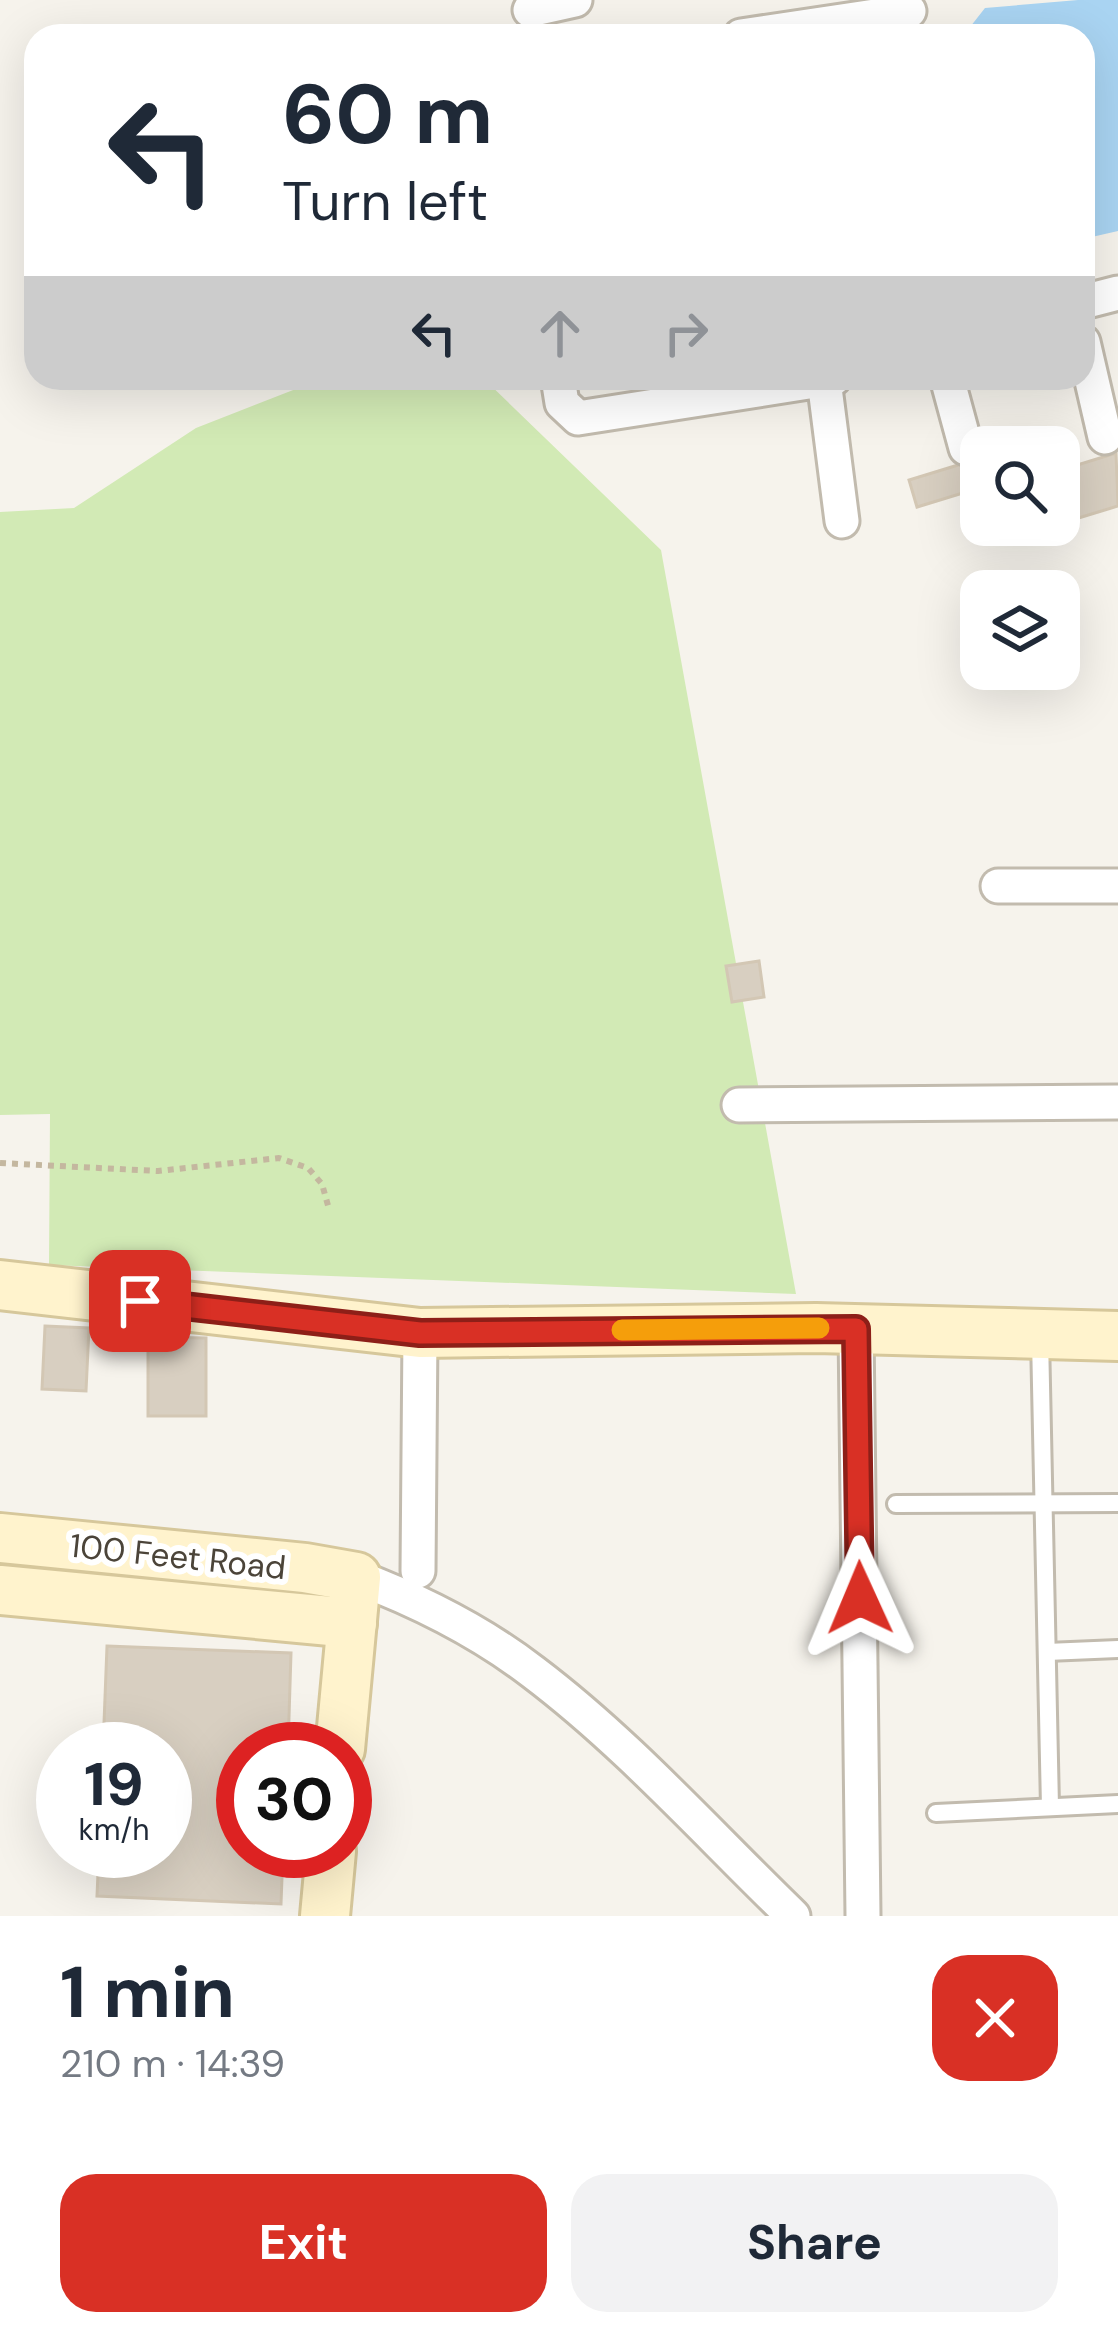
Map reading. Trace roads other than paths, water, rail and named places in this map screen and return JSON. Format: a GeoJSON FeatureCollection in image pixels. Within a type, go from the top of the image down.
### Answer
{"type":"FeatureCollection","features":[{"type":"Feature","properties":{"kind":"street"},"geometry":{"type":"LineString","coordinates":[[529,15],[575,0]]}},
{"type":"Feature","properties":{"kind":"street"},"geometry":{"type":"LineString","coordinates":[[822,24],[909,11]]}},
{"type":"Feature","properties":{"kind":"street"},"geometry":{"type":"LineString","coordinates":[[560,390],[562,403],[578,418],[759,390]]}},
{"type":"Feature","properties":{"kind":"street"},"geometry":{"type":"LineString","coordinates":[[825,390],[842,521]]}},
{"type":"Feature","properties":{"kind":"street"},"geometry":{"type":"LineString","coordinates":[[949,390],[960,427]]}},
{"type":"Feature","properties":{"kind":"street"},"geometry":{"type":"LineString","coordinates":[[1094,390],[1105,437]]}},
{"type":"Feature","properties":{"kind":"street"},"geometry":{"type":"LineString","coordinates":[[998,886],[1118,886]]}},
{"type":"Feature","properties":{"kind":"street"},"geometry":{"type":"LineString","coordinates":[[739,1105],[1118,1102]]}},
{"type":"Feature","properties":{"kind":"street"},"geometry":{"type":"LineString","coordinates":[[0,1285],[420,1333],[856,1329],[1118,1336]]}},
{"type":"Feature","properties":{"kind":"street"},"geometry":{"type":"LineString","coordinates":[[856,1329],[863,1916]]}},
{"type":"Feature","properties":{"kind":"street"},"geometry":{"type":"LineString","coordinates":[[418,1571],[420,1333]]}},
{"type":"Feature","properties":{"kind":"street","name":"100 Feet Road"},"geometry":{"type":"LineString","coordinates":[[0,1538],[305,1568],[354,1600]]}},
{"type":"Feature","properties":{"kind":"street","name":"100 Feet Road"},"geometry":{"type":"LineString","coordinates":[[0,1590],[354,1600]]}},
{"type":"Feature","properties":{"kind":"street"},"geometry":{"type":"LineString","coordinates":[[343,1722],[354,1600],[404,1595],[531,1670],[614,1742],[793,1916]]}},
{"type":"Feature","properties":{"kind":"street"},"geometry":{"type":"LineString","coordinates":[[325,1916],[329,1878]]}},
{"type":"Feature","properties":{"kind":"lane"},"geometry":{"type":"LineString","coordinates":[[1040,1331],[1050,1807]]}},
{"type":"Feature","properties":{"kind":"lane"},"geometry":{"type":"LineString","coordinates":[[896,1504],[1118,1503]]}},
{"type":"Feature","properties":{"kind":"lane"},"geometry":{"type":"LineString","coordinates":[[1047,1652],[1118,1649]]}},
{"type":"Feature","properties":{"kind":"lane"},"geometry":{"type":"LineString","coordinates":[[936,1813],[1118,1804]]}},
{"type":"Feature","properties":{"kind":"water"},"geometry":{"type":"Polygon","coordinates":[[[1118,0],[1118,231],[1095,236],[1095,24],[972,24],[985,8],[1118,0]]]}}]}
